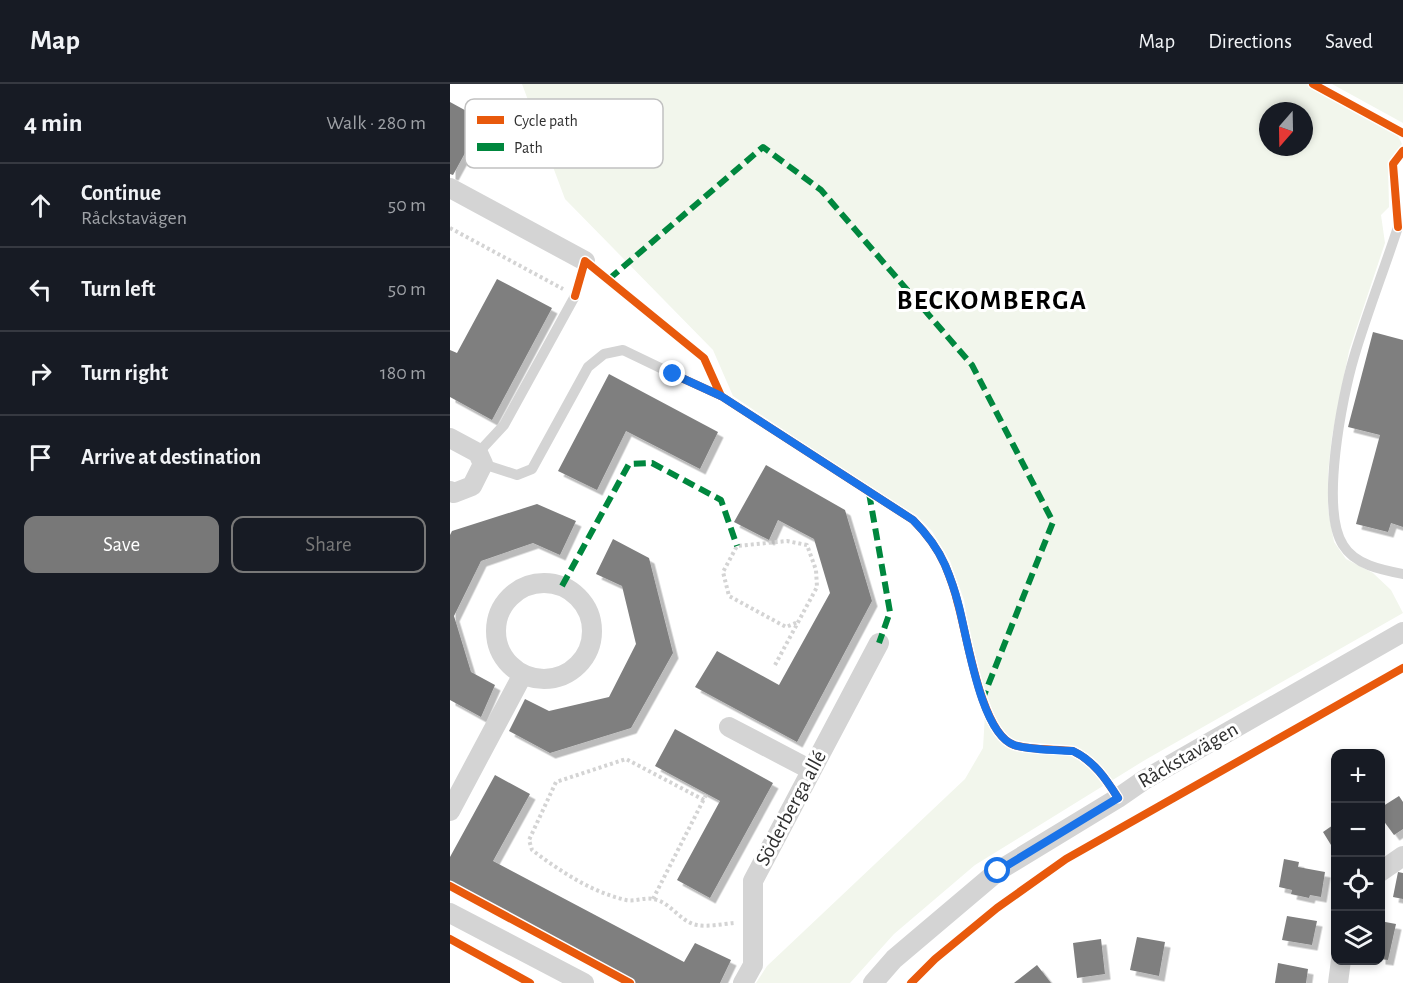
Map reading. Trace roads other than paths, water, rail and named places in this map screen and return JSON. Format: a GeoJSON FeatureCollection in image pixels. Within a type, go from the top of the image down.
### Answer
{"type":"FeatureCollection","features":[{"type":"Feature","properties":{"kind":"street"},"geometry":{"type":"LineString","coordinates":[[450,188],[585,261]]}},
{"type":"Feature","properties":{"kind":"street"},"geometry":{"type":"LineString","coordinates":[[450,438],[480,459],[472,486],[454,493],[450,490]]}},
{"type":"Feature","properties":{"kind":"street"},"geometry":{"type":"LineString","coordinates":[[546,583],[562,586],[575,594],[585,606],[590,620],[591,635],[587,650],[573,668],[552,678],[537,678],[523,674],[509,664],[500,651],[496,635],[497,619],[504,604],[515,592],[529,585],[546,583]]}},
{"type":"Feature","properties":{"kind":"street","name":"Råckstavägen"},"geometry":{"type":"LineString","coordinates":[[873,983],[894,959],[998,871],[1144,780],[1403,632]]}},
{"type":"Feature","properties":{"kind":"street","name":"Söderberga allé"},"geometry":{"type":"LineString","coordinates":[[743,983],[753,965],[753,880],[879,643]]}},
{"type":"Feature","properties":{"kind":"street"},"geometry":{"type":"LineString","coordinates":[[450,811],[523,674]]}},
{"type":"Feature","properties":{"kind":"street"},"geometry":{"type":"LineString","coordinates":[[729,727],[811,770]]}},
{"type":"Feature","properties":{"kind":"street"},"geometry":{"type":"LineString","coordinates":[[1385,869],[1403,856]]}},
{"type":"Feature","properties":{"kind":"street"},"geometry":{"type":"LineString","coordinates":[[450,913],[584,983]]}},
{"type":"Feature","properties":{"kind":"street"},"geometry":{"type":"LineString","coordinates":[[1338,983],[1340,965]]}},
{"type":"Feature","properties":{"kind":"lane"},"geometry":{"type":"LineString","coordinates":[[1398,226],[1354,358],[1338,432],[1333,508],[1337,531],[1343,546],[1355,558],[1378,569],[1403,574]]}},
{"type":"Feature","properties":{"kind":"lane"},"geometry":{"type":"LineString","coordinates":[[575,296],[504,425],[480,459],[517,475],[532,469],[588,367],[604,354],[622,350],[673,374]]}},
{"type":"Feature","properties":{"kind":"district","name":"BECKOMBERGA"},"geometry":{"type":"Point","coordinates":[992,300]}}]}
